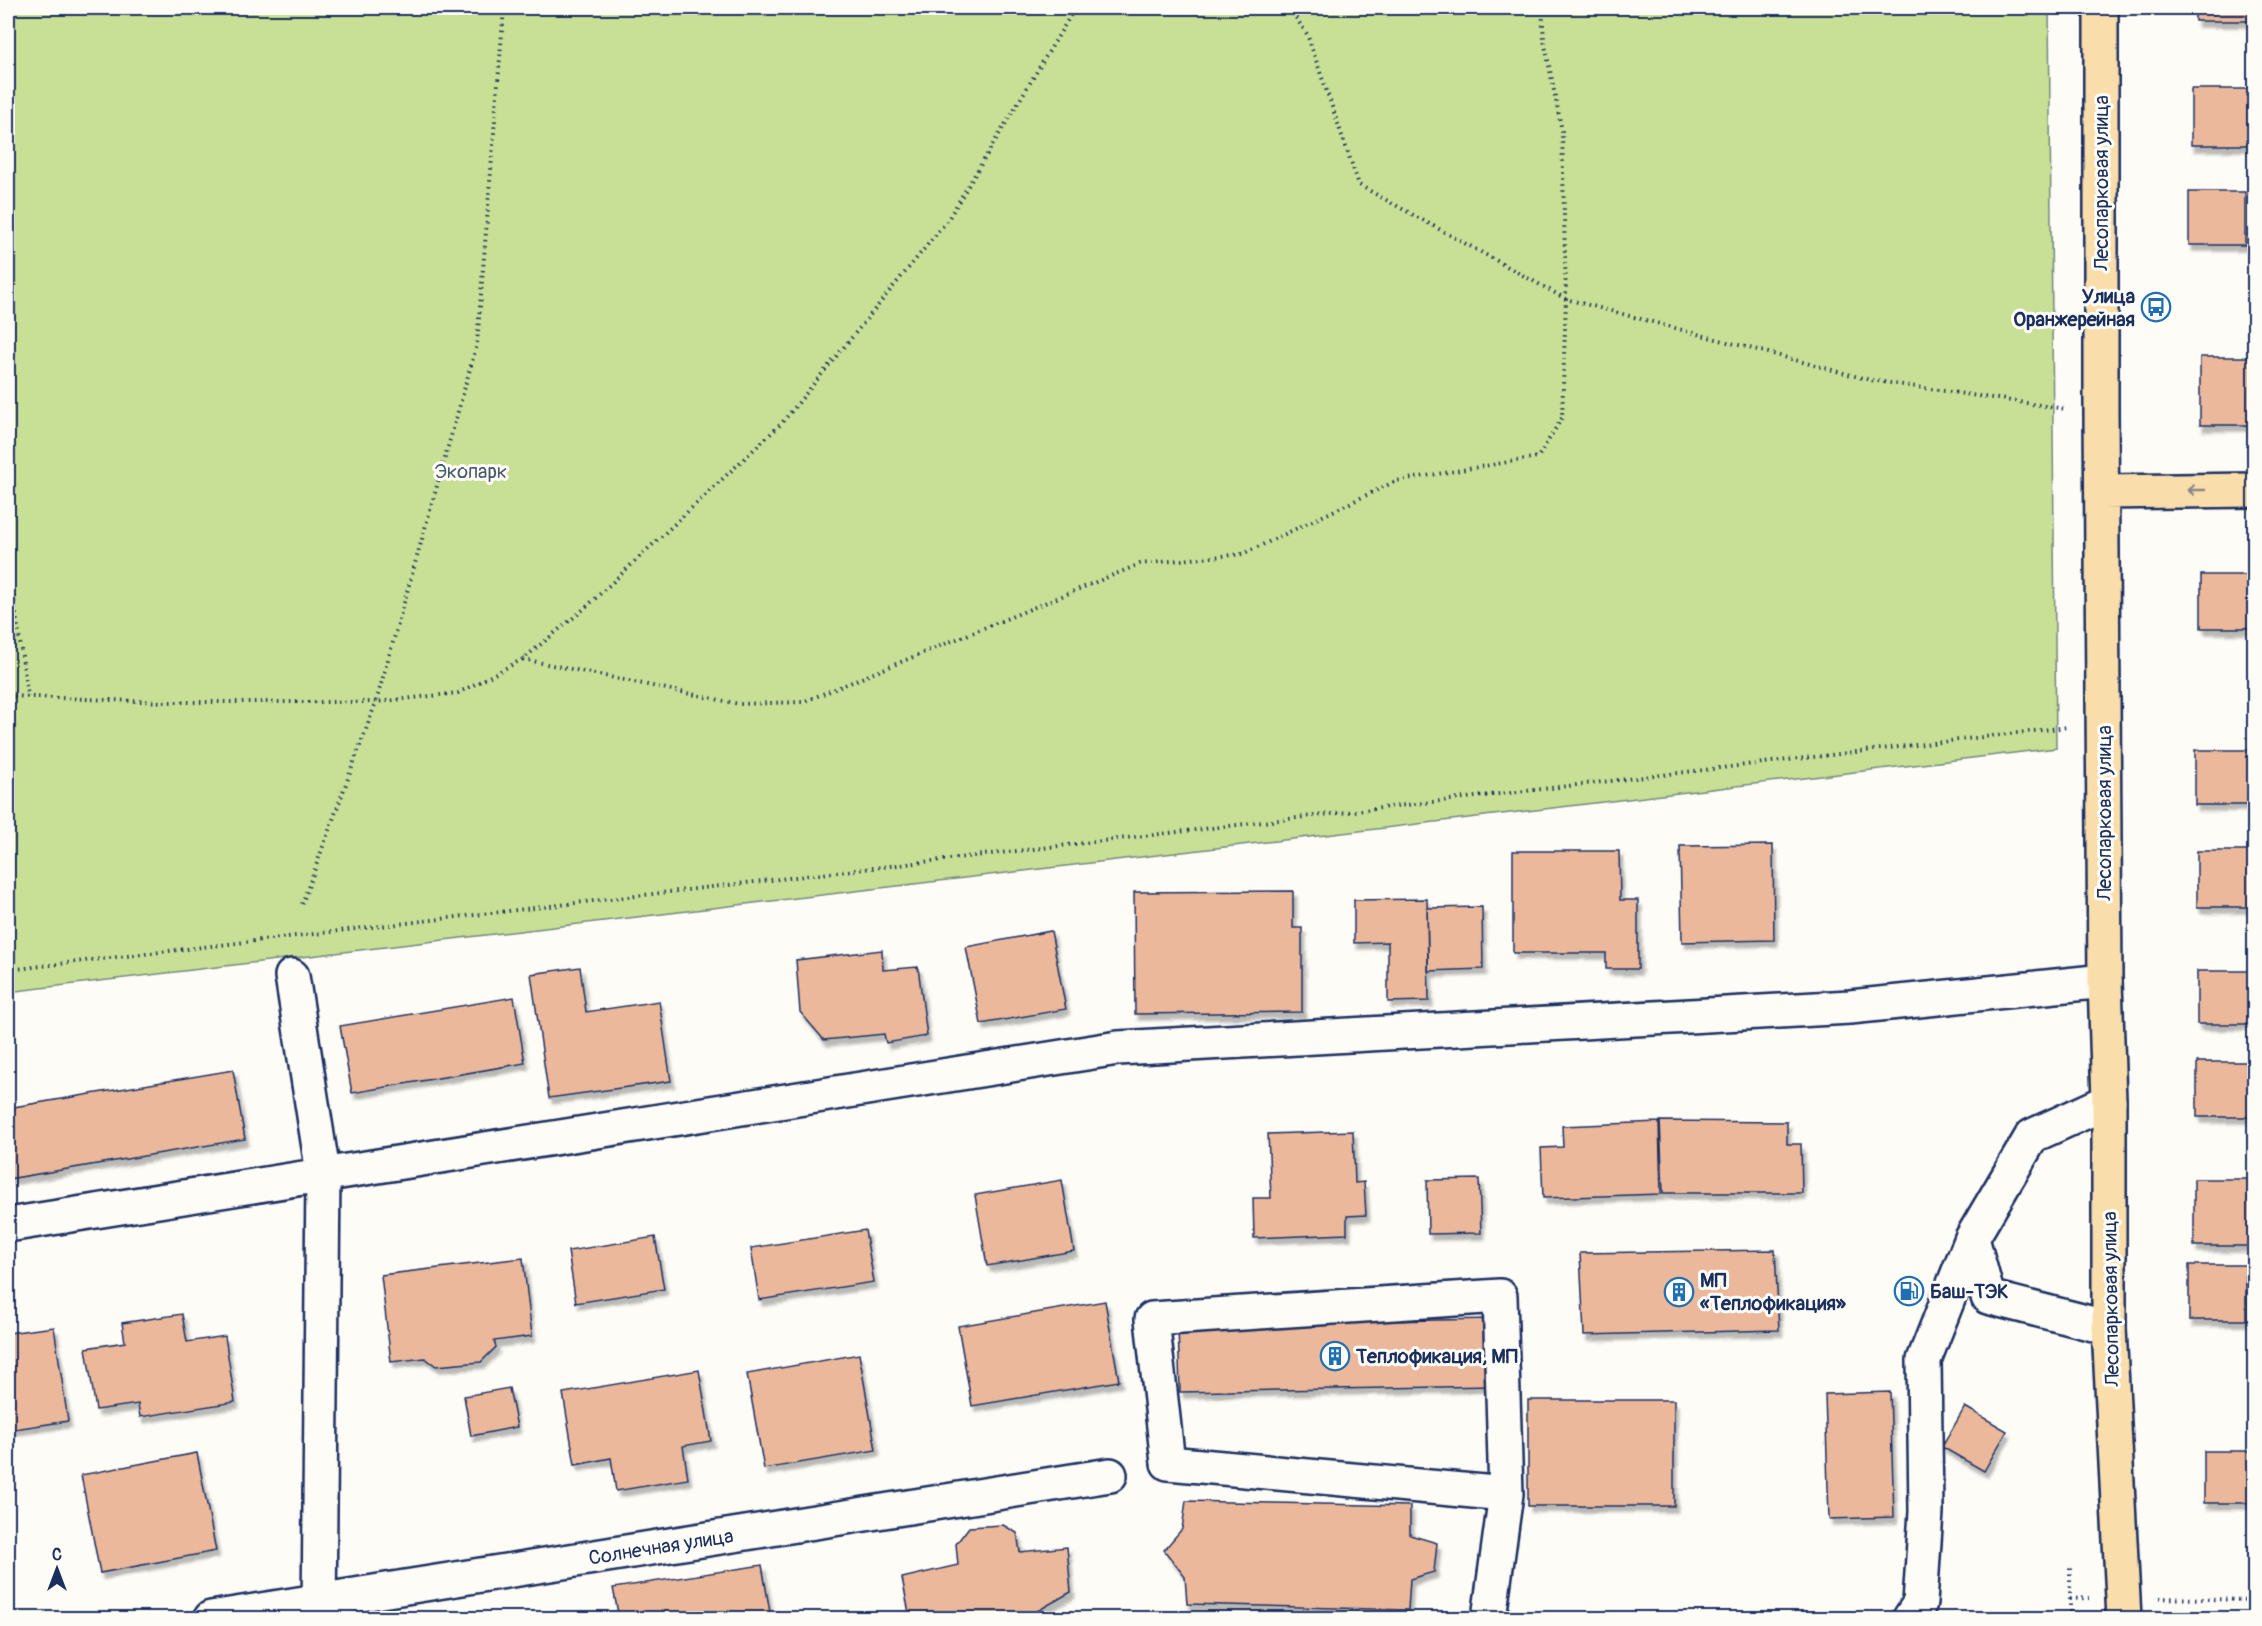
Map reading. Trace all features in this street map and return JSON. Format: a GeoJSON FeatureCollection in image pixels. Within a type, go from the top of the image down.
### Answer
{"type":"FeatureCollection","features":[{"type":"Feature","properties":{"kind":"main road","name":"Лесопарковая улица"},"geometry":{"type":"LineString","coordinates":[[2101,8],[2102,492],[2105,981],[2109,1101],[2109,1328],[2124,1618]]}},
{"type":"Feature","properties":{"kind":"main road"},"geometry":{"type":"LineString","coordinates":[[2102,492],[2254,490]]}},
{"type":"Feature","properties":{"kind":"street"},"geometry":{"type":"LineString","coordinates":[[292,976],[323,1173],[318,1610]]}},
{"type":"Feature","properties":{"kind":"street"},"geometry":{"type":"LineString","coordinates":[[8,1225],[1118,1048],[1850,1007],[2105,981]]}},
{"type":"Feature","properties":{"kind":"street"},"geometry":{"type":"LineString","coordinates":[[1910,1618],[1920,1603],[1926,1512],[1924,1360],[1972,1238],[2032,1136],[2109,1101]]}},
{"type":"Feature","properties":{"kind":"street"},"geometry":{"type":"LineString","coordinates":[[1972,1238],[1989,1297],[2109,1328]]}},
{"type":"Feature","properties":{"kind":"street"},"geometry":{"type":"LineString","coordinates":[[1489,1618],[1506,1494],[1500,1296],[1152,1318],[1168,1463],[1506,1494]]}},
{"type":"Feature","properties":{"kind":"street","name":"Солнечная улица"},"geometry":{"type":"LineString","coordinates":[[211,1618],[318,1610],[1110,1475]]}},
{"type":"Feature","properties":{"kind":"path"},"geometry":{"type":"LineString","coordinates":[[302,904],[376,702],[477,344],[504,8]]}},
{"type":"Feature","properties":{"kind":"path"},"geometry":{"type":"LineString","coordinates":[[8,696],[163,702],[376,702],[458,693],[524,659],[584,609],[781,424],[947,221],[1075,8]]}},
{"type":"Feature","properties":{"kind":"path"},"geometry":{"type":"LineString","coordinates":[[1289,8],[1307,34],[1359,185],[1566,299],[1870,380],[2075,411]]}},
{"type":"Feature","properties":{"kind":"path"},"geometry":{"type":"LineString","coordinates":[[524,659],[739,704],[803,702],[1140,564],[1244,554],[1396,482],[1538,457],[1562,418],[1566,299],[1562,131],[1544,40],[1542,8]]}},
{"type":"Feature","properties":{"kind":"path"},"geometry":{"type":"LineString","coordinates":[[8,560],[28,697]]}},
{"type":"Feature","properties":{"kind":"path"},"geometry":{"type":"LineString","coordinates":[[8,970],[2077,726]]}},
{"type":"Feature","properties":{"kind":"path"},"geometry":{"type":"LineString","coordinates":[[2070,1567],[2070,1618]]}},
{"type":"Feature","properties":{"kind":"green space","name":"Экопарк"},"geometry":{"type":"Polygon","coordinates":[[[8,8],[2049,8],[2056,748],[8,992],[8,8]]]}},
{"type":"Feature","properties":{"kind":"building"},"geometry":{"type":"Polygon","coordinates":[[[2195,8],[2252,8],[2252,21],[2195,21],[2195,8]]]}},
{"type":"Feature","properties":{"kind":"building"},"geometry":{"type":"Polygon","coordinates":[[[2191,89],[2248,89],[2248,145],[2191,145],[2191,89]]]}},
{"type":"Feature","properties":{"kind":"building"},"geometry":{"type":"Polygon","coordinates":[[[2189,192],[2245,192],[2245,245],[2189,245],[2189,192]]]}},
{"type":"Feature","properties":{"kind":"building"},"geometry":{"type":"Polygon","coordinates":[[[2200,357],[2254,357],[2254,425],[2200,425],[2200,357]]]}},
{"type":"Feature","properties":{"kind":"building"},"geometry":{"type":"Polygon","coordinates":[[[2201,575],[2254,575],[2254,628],[2201,628],[2201,575]]]}},
{"type":"Feature","properties":{"kind":"building"},"geometry":{"type":"Polygon","coordinates":[[[2195,750],[2252,750],[2252,805],[2195,805],[2195,750]]]}},
{"type":"Feature","properties":{"kind":"building"},"geometry":{"type":"Polygon","coordinates":[[[1773,845],[1774,940],[1682,942],[1680,846],[1773,845]]]}},
{"type":"Feature","properties":{"kind":"building"},"geometry":{"type":"Polygon","coordinates":[[[1513,851],[1619,851],[1620,900],[1638,900],[1638,969],[1606,969],[1606,953],[1513,953],[1513,851]]]}},
{"type":"Feature","properties":{"kind":"building"},"geometry":{"type":"Polygon","coordinates":[[[2197,851],[2254,851],[2254,907],[2197,907],[2197,851]]]}},
{"type":"Feature","properties":{"kind":"building"},"geometry":{"type":"Polygon","coordinates":[[[1293,891],[1293,928],[1302,928],[1302,1012],[1135,1014],[1134,892],[1293,891]]]}},
{"type":"Feature","properties":{"kind":"building"},"geometry":{"type":"Polygon","coordinates":[[[1427,899],[1429,1001],[1388,1002],[1388,942],[1354,943],[1354,900],[1427,899]]]}},
{"type":"Feature","properties":{"kind":"building"},"geometry":{"type":"Polygon","coordinates":[[[1482,907],[1483,969],[1428,971],[1427,908],[1482,907]]]}},
{"type":"Feature","properties":{"kind":"building"},"geometry":{"type":"Polygon","coordinates":[[[1051,931],[1066,1009],[981,1024],[966,947],[1051,931]]]}},
{"type":"Feature","properties":{"kind":"building"},"geometry":{"type":"Polygon","coordinates":[[[882,950],[883,970],[918,967],[927,1036],[886,1043],[884,1034],[824,1040],[800,1012],[796,960],[882,950]]]}},
{"type":"Feature","properties":{"kind":"building"},"geometry":{"type":"Polygon","coordinates":[[[580,967],[586,1012],[659,1001],[671,1081],[549,1098],[531,974],[580,967]]]}},
{"type":"Feature","properties":{"kind":"building"},"geometry":{"type":"Polygon","coordinates":[[[2197,971],[2254,971],[2254,1024],[2197,1024],[2197,971]]]}},
{"type":"Feature","properties":{"kind":"building"},"geometry":{"type":"Polygon","coordinates":[[[514,997],[525,1063],[352,1093],[340,1026],[514,997]]]}},
{"type":"Feature","properties":{"kind":"building"},"geometry":{"type":"Polygon","coordinates":[[[2197,1062],[2253,1062],[2253,1117],[2197,1117],[2197,1062]]]}},
{"type":"Feature","properties":{"kind":"building"},"geometry":{"type":"Polygon","coordinates":[[[233,1070],[245,1139],[8,1179],[8,1108],[233,1070]]]}},
{"type":"Feature","properties":{"kind":"building"},"geometry":{"type":"Polygon","coordinates":[[[1660,1121],[1787,1122],[1787,1144],[1801,1144],[1802,1193],[1663,1193],[1660,1121]]]}},
{"type":"Feature","properties":{"kind":"building"},"geometry":{"type":"Polygon","coordinates":[[[1659,1122],[1661,1194],[1543,1198],[1541,1148],[1563,1147],[1562,1126],[1659,1122]]]}},
{"type":"Feature","properties":{"kind":"building"},"geometry":{"type":"Polygon","coordinates":[[[1353,1131],[1355,1183],[1364,1182],[1366,1215],[1347,1216],[1347,1234],[1254,1238],[1253,1198],[1271,1198],[1268,1134],[1353,1131]]]}},
{"type":"Feature","properties":{"kind":"building"},"geometry":{"type":"Polygon","coordinates":[[[1479,1179],[1481,1233],[1428,1234],[1427,1180],[1479,1179]]]}},
{"type":"Feature","properties":{"kind":"building"},"geometry":{"type":"Polygon","coordinates":[[[2194,1179],[2251,1179],[2251,1246],[2194,1246],[2194,1179]]]}},
{"type":"Feature","properties":{"kind":"building"},"geometry":{"type":"Polygon","coordinates":[[[1062,1180],[1074,1251],[987,1266],[975,1195],[1062,1180]]]}},
{"type":"Feature","properties":{"kind":"building"},"geometry":{"type":"Polygon","coordinates":[[[865,1230],[874,1282],[759,1300],[751,1248],[865,1230]]]}},
{"type":"Feature","properties":{"kind":"building"},"geometry":{"type":"Polygon","coordinates":[[[655,1237],[664,1289],[576,1303],[568,1251],[655,1237]]]}},
{"type":"Feature","properties":{"kind":"building","name":"МП «Теплофикация»"},"geometry":{"type":"Polygon","coordinates":[[[1775,1250],[1779,1330],[1584,1335],[1580,1253],[1775,1250]]]}},
{"type":"Feature","properties":{"kind":"building"},"geometry":{"type":"Polygon","coordinates":[[[523,1258],[532,1336],[494,1341],[496,1347],[481,1362],[436,1366],[425,1358],[391,1362],[381,1275],[523,1258]]]}},
{"type":"Feature","properties":{"kind":"building"},"geometry":{"type":"Polygon","coordinates":[[[2189,1265],[2246,1265],[2246,1320],[2189,1320],[2189,1265]]]}},
{"type":"Feature","properties":{"kind":"building"},"geometry":{"type":"Polygon","coordinates":[[[1105,1301],[1119,1381],[972,1406],[958,1326],[1105,1301]]]}},
{"type":"Feature","properties":{"kind":"building"},"geometry":{"type":"Polygon","coordinates":[[[182,1314],[187,1342],[225,1336],[235,1402],[140,1417],[138,1404],[96,1410],[86,1348],[125,1342],[122,1323],[182,1314]]]}},
{"type":"Feature","properties":{"kind":"building","name":"Теплофикация, МП"},"geometry":{"type":"Polygon","coordinates":[[[1491,1319],[1492,1386],[1180,1392],[1178,1325],[1491,1319]]]}},
{"type":"Feature","properties":{"kind":"building"},"geometry":{"type":"Polygon","coordinates":[[[54,1327],[68,1421],[8,1430],[8,1333],[54,1327]]]}},
{"type":"Feature","properties":{"kind":"building"},"geometry":{"type":"Polygon","coordinates":[[[859,1354],[876,1450],[764,1469],[747,1374],[859,1354]]]}},
{"type":"Feature","properties":{"kind":"building"},"geometry":{"type":"Polygon","coordinates":[[[699,1370],[711,1441],[683,1446],[688,1479],[616,1491],[611,1458],[575,1465],[563,1393],[699,1370]]]}},
{"type":"Feature","properties":{"kind":"building"},"geometry":{"type":"Polygon","coordinates":[[[509,1388],[517,1427],[471,1436],[464,1396],[509,1388]]]}},
{"type":"Feature","properties":{"kind":"building"},"geometry":{"type":"Polygon","coordinates":[[[1890,1392],[1894,1517],[1829,1519],[1825,1394],[1890,1392]]]}},
{"type":"Feature","properties":{"kind":"building"},"geometry":{"type":"Polygon","coordinates":[[[1528,1400],[1674,1400],[1674,1506],[1528,1506],[1528,1400]]]}},
{"type":"Feature","properties":{"kind":"building"},"geometry":{"type":"Polygon","coordinates":[[[1965,1407],[2007,1431],[1984,1471],[1942,1447],[1965,1407]]]}},
{"type":"Feature","properties":{"kind":"building"},"geometry":{"type":"Polygon","coordinates":[[[2204,1451],[2254,1451],[2254,1503],[2204,1503],[2204,1451]]]}},
{"type":"Feature","properties":{"kind":"building"},"geometry":{"type":"Polygon","coordinates":[[[197,1453],[216,1551],[100,1573],[81,1475],[197,1453]]]}},
{"type":"Feature","properties":{"kind":"building"},"geometry":{"type":"Polygon","coordinates":[[[1186,1501],[1410,1506],[1410,1535],[1437,1543],[1434,1572],[1410,1579],[1408,1610],[1187,1604],[1185,1577],[1164,1550],[1182,1529],[1186,1501]]]}},
{"type":"Feature","properties":{"kind":"building"},"geometry":{"type":"Polygon","coordinates":[[[1003,1525],[1017,1533],[1020,1552],[1067,1547],[1071,1592],[1025,1618],[910,1618],[902,1578],[958,1565],[956,1544],[969,1527],[1003,1525]]]}},
{"type":"Feature","properties":{"kind":"building"},"geometry":{"type":"Polygon","coordinates":[[[762,1565],[771,1618],[619,1618],[613,1588],[762,1565]]]}},
{"type":"Feature","properties":{"kind":"building"},"geometry":{"type":"Polygon","coordinates":[[[601,1612],[602,1618],[557,1618],[601,1612]]]}},
{"type":"Feature","properties":{"kind":"place","name":"Улица Оранжерейная"},"geometry":{"type":"Point","coordinates":[2156,307]}},
{"type":"Feature","properties":{"kind":"place","name":"Баш-ТЭК"},"geometry":{"type":"Point","coordinates":[1909,1291]}},
{"type":"Feature","properties":{"kind":"place","name":"МП «Теплофикация»"},"geometry":{"type":"Point","coordinates":[1679,1292]}},
{"type":"Feature","properties":{"kind":"place","name":"Теплофикация, МП"},"geometry":{"type":"Point","coordinates":[1335,1356]}}]}
